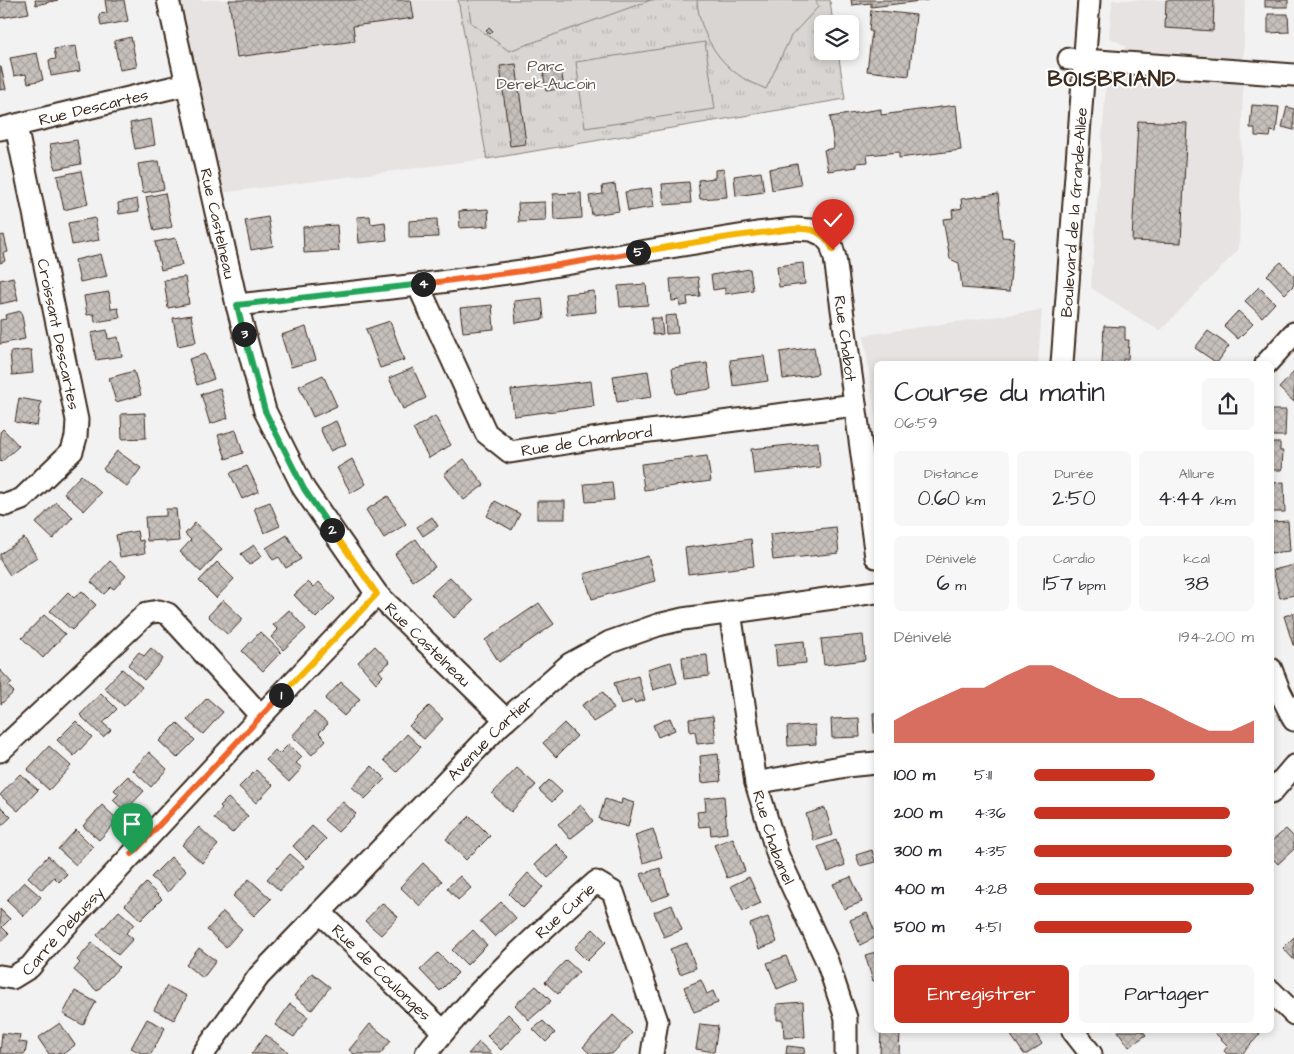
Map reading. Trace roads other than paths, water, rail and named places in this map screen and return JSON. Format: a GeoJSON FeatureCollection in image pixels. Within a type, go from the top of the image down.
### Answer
{"type":"FeatureCollection","features":[{"type":"Feature","properties":{"kind":"street","name":"Rue Castelneau"},"geometry":{"type":"LineString","coordinates":[[168,0],[237,305],[265,411],[304,489],[377,594],[506,720]]}},
{"type":"Feature","properties":{"kind":"street","name":"Boulevard de la Grande-Allée"},"geometry":{"type":"LineString","coordinates":[[1062,361],[1077,60],[1089,0]]}},
{"type":"Feature","properties":{"kind":"street"},"geometry":{"type":"LineString","coordinates":[[1077,60],[1294,75]]}},
{"type":"Feature","properties":{"kind":"street","name":"Rue Descartes"},"geometry":{"type":"LineString","coordinates":[[8,127],[187,84]]}},
{"type":"Feature","properties":{"kind":"street","name":"Croissant Descartes"},"geometry":{"type":"LineString","coordinates":[[0,504],[6,505],[22,499],[72,451],[76,437],[77,420],[8,127]]}},
{"type":"Feature","properties":{"kind":"street","name":"Rue Chabot"},"geometry":{"type":"LineString","coordinates":[[237,305],[418,285],[757,233],[794,229],[812,230],[823,235],[831,244],[833,250],[874,543]]}},
{"type":"Feature","properties":{"kind":"street","name":"Rue de Chambord"},"geometry":{"type":"LineString","coordinates":[[418,285],[486,433],[510,452],[610,436],[855,405]]}},
{"type":"Feature","properties":{"kind":"street"},"geometry":{"type":"LineString","coordinates":[[1269,361],[1294,333]]}},
{"type":"Feature","properties":{"kind":"street","name":"Avenue Cartier"},"geometry":{"type":"LineString","coordinates":[[202,1054],[259,976],[506,720],[570,664],[610,642],[658,625],[683,619],[874,592]]}},
{"type":"Feature","properties":{"kind":"street","name":"Carré Debussy"},"geometry":{"type":"LineString","coordinates":[[0,976],[12,978],[30,967],[53,939],[377,594]]}},
{"type":"Feature","properties":{"kind":"street"},"geometry":{"type":"LineString","coordinates":[[0,750],[147,613],[158,611],[168,614],[261,716]]}},
{"type":"Feature","properties":{"kind":"street","name":"Rue Chabanel"},"geometry":{"type":"LineString","coordinates":[[730,612],[756,783],[778,856],[827,961],[844,1010],[846,1018],[846,1054]]}},
{"type":"Feature","properties":{"kind":"street"},"geometry":{"type":"LineString","coordinates":[[1274,677],[1294,720]]}},
{"type":"Feature","properties":{"kind":"street"},"geometry":{"type":"LineString","coordinates":[[756,783],[846,766],[874,763]]}},
{"type":"Feature","properties":{"kind":"street"},"geometry":{"type":"LineString","coordinates":[[1274,790],[1294,766]]}},
{"type":"Feature","properties":{"kind":"street","name":"Rue Curie"},"geometry":{"type":"LineString","coordinates":[[426,1054],[443,1031],[523,947],[596,882],[613,892],[657,1021],[652,1054]]}},
{"type":"Feature","properties":{"kind":"street","name":"Rue de Coulonges"},"geometry":{"type":"LineString","coordinates":[[320,912],[443,1031]]}},
{"type":"Feature","properties":{"kind":"street"},"geometry":{"type":"LineString","coordinates":[[1274,994],[1294,1014]]}},
{"type":"Feature","properties":{"kind":"street"},"geometry":{"type":"LineString","coordinates":[[1074,1033],[1087,1053]]}},
{"type":"Feature","properties":{"kind":"district","name":"BOISBRIAND"},"geometry":{"type":"Point","coordinates":[1112,79]}},
{"type":"Feature","properties":{"kind":"park label","name":"Parc Derek-Aucoin"},"geometry":{"type":"Point","coordinates":[546,74]}}]}
